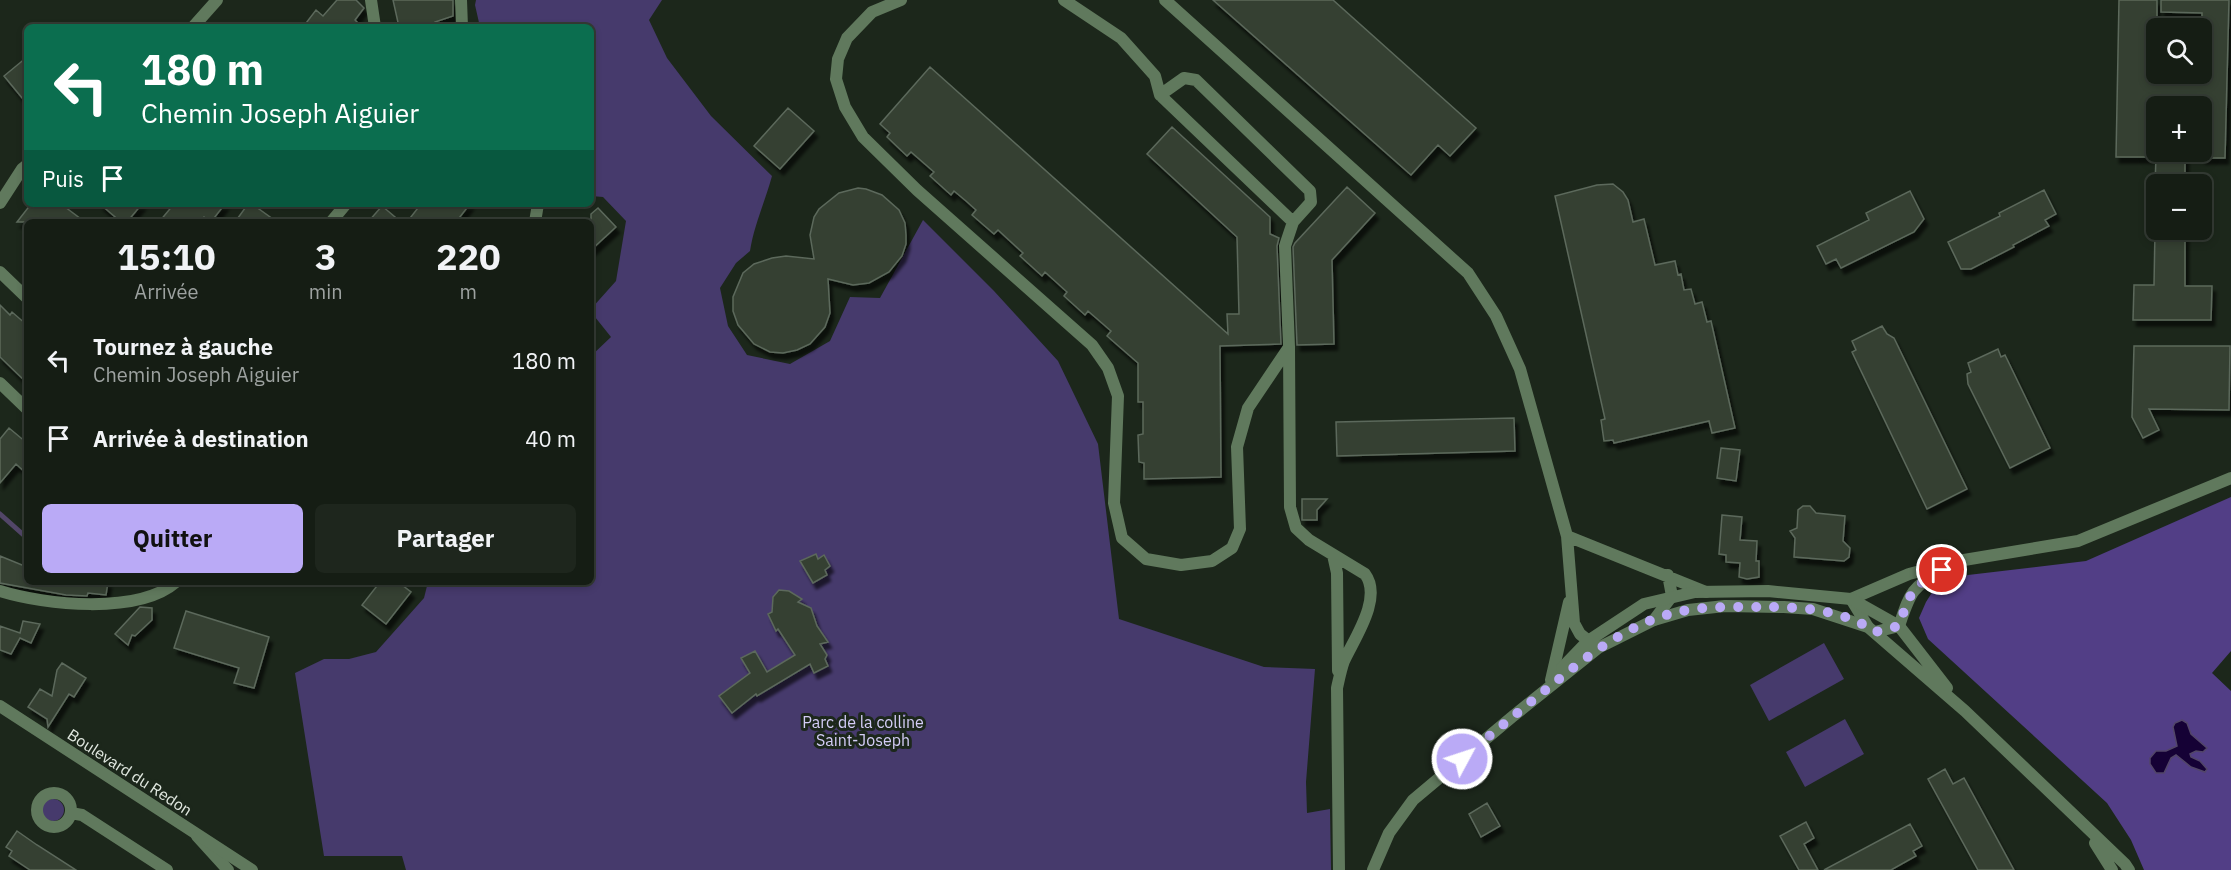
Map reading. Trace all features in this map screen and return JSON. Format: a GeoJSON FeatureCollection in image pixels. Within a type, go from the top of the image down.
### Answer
{"type":"FeatureCollection","features":[{"type":"Feature","properties":{"kind":"street"},"geometry":{"type":"LineString","coordinates":[[196,24],[217,0]]}},
{"type":"Feature","properties":{"kind":"street"},"geometry":{"type":"LineString","coordinates":[[371,0],[375,24]]}},
{"type":"Feature","properties":{"kind":"street"},"geometry":{"type":"LineString","coordinates":[[461,0],[462,24]]}},
{"type":"Feature","properties":{"kind":"street"},"geometry":{"type":"LineString","coordinates":[[900,0],[872,12],[847,39],[838,59],[836,79],[845,107],[863,137],[917,190],[1092,345],[1108,368],[1118,396],[1114,503],[1122,538],[1146,559],[1181,565],[1191,564],[1212,561],[1232,548],[1240,529],[1237,447],[1248,408],[1289,347]]}},
{"type":"Feature","properties":{"kind":"street"},"geometry":{"type":"LineString","coordinates":[[1064,0],[1121,38],[1155,76],[1161,95],[1293,222]]}},
{"type":"Feature","properties":{"kind":"street"},"geometry":{"type":"LineString","coordinates":[[1165,0],[1468,273],[1496,316],[1520,369],[1568,536],[1574,623],[1581,634],[1593,644]]}},
{"type":"Feature","properties":{"kind":"street"},"geometry":{"type":"LineString","coordinates":[[1161,95],[1184,78],[1196,80],[1310,191],[1311,202],[1293,222],[1286,246],[1290,507],[1296,528],[1309,540],[1365,574],[1369,580],[1371,593],[1360,631],[1344,662],[1338,684]]}},
{"type":"Feature","properties":{"kind":"street"},"geometry":{"type":"LineString","coordinates":[[0,203],[24,167]]}},
{"type":"Feature","properties":{"kind":"street"},"geometry":{"type":"LineString","coordinates":[[334,219],[344,207]]}},
{"type":"Feature","properties":{"kind":"street"},"geometry":{"type":"LineString","coordinates":[[0,272],[24,295]]}},
{"type":"Feature","properties":{"kind":"street"},"geometry":{"type":"LineString","coordinates":[[0,383],[24,406]]}},
{"type":"Feature","properties":{"kind":"street"},"geometry":{"type":"LineString","coordinates":[[1851,599],[1910,574],[1958,561],[2078,541],[2231,478]]}},
{"type":"Feature","properties":{"kind":"street"},"geometry":{"type":"LineString","coordinates":[[1568,536],[1706,592]]}},
{"type":"Feature","properties":{"kind":"street"},"geometry":{"type":"LineString","coordinates":[[1333,555],[1336,573],[1339,870]]}},
{"type":"Feature","properties":{"kind":"street"},"geometry":{"type":"LineString","coordinates":[[1899,626],[1906,604],[1916,586],[1958,561]]}},
{"type":"Feature","properties":{"kind":"street"},"geometry":{"type":"LineString","coordinates":[[1654,620],[1672,596],[1668,575]]}},
{"type":"Feature","properties":{"kind":"street"},"geometry":{"type":"LineString","coordinates":[[0,591],[36,600],[70,604],[105,603],[152,596],[171,585]]}},
{"type":"Feature","properties":{"kind":"street"},"geometry":{"type":"LineString","coordinates":[[1537,696],[1551,680],[1644,604],[1672,596],[1706,592],[1768,591],[1851,599],[1899,626],[1965,711]]}},
{"type":"Feature","properties":{"kind":"street"},"geometry":{"type":"LineString","coordinates":[[1551,680],[1571,592]]}},
{"type":"Feature","properties":{"kind":"street"},"geometry":{"type":"LineString","coordinates":[[1851,599],[1871,630],[1965,711],[2129,870]]}},
{"type":"Feature","properties":{"kind":"street"},"geometry":{"type":"LineString","coordinates":[[1373,870],[1389,833],[1413,800],[1537,696],[1593,644],[1654,620],[1688,610],[1725,606],[1813,609],[1871,630],[1899,626]]}},
{"type":"Feature","properties":{"kind":"street","name":"Boulevard du Redon"},"geometry":{"type":"LineString","coordinates":[[0,706],[248,868]]}},
{"type":"Feature","properties":{"kind":"street"},"geometry":{"type":"LineString","coordinates":[[71,813],[82,815],[167,870]]}},
{"type":"Feature","properties":{"kind":"street"},"geometry":{"type":"LineString","coordinates":[[2085,826],[2112,870]]}},
{"type":"Feature","properties":{"kind":"street"},"geometry":{"type":"LineString","coordinates":[[194,833],[228,870]]}},
{"type":"Feature","properties":{"kind":"green space","name":"Parc de la colline Saint-Joseph"},"geometry":{"type":"Polygon","coordinates":[[[476,0],[662,0],[649,20],[667,58],[711,116],[772,176],[750,251],[736,263],[720,288],[728,326],[747,355],[790,364],[830,341],[850,297],[880,298],[923,220],[994,291],[1058,361],[1098,444],[1119,619],[1264,667],[1315,669],[1306,782],[1307,813],[1330,809],[1331,870],[406,870],[402,856],[324,856],[295,673],[324,659],[349,659],[376,652],[424,598],[427,585],[594,585],[594,353],[611,337],[594,316],[594,306],[616,281],[626,221],[603,197],[594,196],[594,24],[479,24],[476,0]]]}},
{"type":"Feature","properties":{"kind":"green space"},"geometry":{"type":"Polygon","coordinates":[[[1824,643],[1844,679],[1769,721],[1750,685],[1824,643]]]}},
{"type":"Feature","properties":{"kind":"green space"},"geometry":{"type":"Polygon","coordinates":[[[1845,719],[1864,754],[1805,787],[1786,752],[1845,719]]]}},
{"type":"Feature","properties":{"kind":"green space"},"geometry":{"type":"Polygon","coordinates":[[[49,799],[57,799],[64,806],[64,814],[57,821],[49,821],[42,814],[42,806],[49,799]]]}},
{"type":"Feature","properties":{"kind":"shaded area"},"geometry":{"type":"Polygon","coordinates":[[[2231,497],[2231,651],[2212,673],[2231,691],[2231,870],[2144,870],[2131,840],[2107,803],[1928,639],[1919,618],[1933,591],[1968,575],[2086,561],[2231,497]]]}},
{"type":"Feature","properties":{"kind":"shaded area"},"geometry":{"type":"Polygon","coordinates":[[[2182,720],[2187,723],[2191,734],[2207,748],[2203,752],[2196,751],[2190,754],[2207,769],[2205,772],[2191,767],[2176,755],[2171,758],[2164,773],[2156,773],[2150,764],[2150,758],[2156,751],[2166,751],[2177,746],[2173,727],[2175,723],[2182,720]]]}},
{"type":"Feature","properties":{"kind":"building"},"geometry":{"type":"Polygon","coordinates":[[[337,0],[356,0],[364,8],[355,20],[359,24],[305,24],[316,10],[323,16],[337,0]]]}},
{"type":"Feature","properties":{"kind":"building"},"geometry":{"type":"Polygon","coordinates":[[[393,0],[453,0],[453,16],[435,22],[435,24],[398,24],[393,0]]]}},
{"type":"Feature","properties":{"kind":"building"},"geometry":{"type":"Polygon","coordinates":[[[1213,0],[1333,0],[1476,128],[1450,156],[1438,145],[1411,175],[1213,0]]]}},
{"type":"Feature","properties":{"kind":"building"},"geometry":{"type":"Polygon","coordinates":[[[2119,0],[2157,0],[2157,18],[2146,18],[2146,84],[2212,84],[2212,18],[2202,18],[2202,13],[2161,12],[2161,0],[2229,0],[2225,158],[2212,158],[2212,96],[2146,96],[2146,157],[2116,157],[2119,0]]]}},
{"type":"Feature","properties":{"kind":"building"},"geometry":{"type":"Polygon","coordinates":[[[24,59],[24,100],[4,76],[24,59]]]}},
{"type":"Feature","properties":{"kind":"building"},"geometry":{"type":"Polygon","coordinates":[[[930,67],[1228,334],[1227,314],[1239,314],[1237,237],[1147,154],[1172,127],[1270,217],[1270,234],[1279,238],[1277,246],[1281,344],[1220,346],[1221,477],[1144,479],[1144,463],[1139,462],[1138,435],[1143,434],[1143,402],[1138,402],[1138,363],[1107,336],[1111,331],[1088,311],[1085,315],[1064,296],[1067,292],[1045,272],[1042,276],[1020,256],[1023,253],[998,230],[994,234],[972,215],[976,210],[966,201],[954,191],[951,195],[930,176],[934,172],[911,152],[907,156],[887,137],[890,133],[880,124],[930,67]]]}},
{"type":"Feature","properties":{"kind":"building"},"geometry":{"type":"Polygon","coordinates":[[[788,108],[814,131],[780,169],[754,146],[788,108]]]}},
{"type":"Feature","properties":{"kind":"building"},"geometry":{"type":"Polygon","coordinates":[[[2156,162],[2185,162],[2185,174],[2155,174],[2156,162]]]}},
{"type":"Feature","properties":{"kind":"building"},"geometry":{"type":"Polygon","coordinates":[[[1613,184],[1623,192],[1628,200],[1633,222],[1644,219],[1655,265],[1675,261],[1678,275],[1681,274],[1684,290],[1691,289],[1695,304],[1702,302],[1707,322],[1711,321],[1735,428],[1712,433],[1709,421],[1614,443],[1613,440],[1604,441],[1601,420],[1605,419],[1555,196],[1597,185],[1613,184]]]}},
{"type":"Feature","properties":{"kind":"building"},"geometry":{"type":"Polygon","coordinates":[[[1347,187],[1375,213],[1332,260],[1334,344],[1297,345],[1293,247],[1347,187]]]}},
{"type":"Feature","properties":{"kind":"building"},"geometry":{"type":"Polygon","coordinates":[[[858,188],[882,195],[899,210],[905,223],[906,235],[902,256],[889,272],[869,283],[853,285],[828,279],[830,313],[825,327],[810,344],[783,353],[770,352],[754,344],[738,325],[733,311],[733,297],[743,273],[754,264],[772,258],[786,256],[814,259],[810,235],[814,217],[819,209],[839,193],[858,188]]]}},
{"type":"Feature","properties":{"kind":"building"},"geometry":{"type":"Polygon","coordinates":[[[2044,190],[2056,214],[2045,220],[2049,226],[1971,269],[1961,269],[1948,242],[2000,216],[1999,213],[2044,190]]]}},
{"type":"Feature","properties":{"kind":"building"},"geometry":{"type":"Polygon","coordinates":[[[1910,191],[1924,219],[1914,232],[1841,268],[1836,259],[1826,264],[1817,246],[1869,220],[1866,213],[1910,191]]]}},
{"type":"Feature","properties":{"kind":"building"},"geometry":{"type":"Polygon","coordinates":[[[29,207],[65,207],[81,219],[24,219],[24,222],[17,222],[29,207]]]}},
{"type":"Feature","properties":{"kind":"building"},"geometry":{"type":"Polygon","coordinates":[[[104,207],[140,207],[130,219],[118,219],[104,207]]]}},
{"type":"Feature","properties":{"kind":"building"},"geometry":{"type":"Polygon","coordinates":[[[172,207],[223,207],[213,219],[204,217],[202,219],[162,219],[172,207]]]}},
{"type":"Feature","properties":{"kind":"building"},"geometry":{"type":"Polygon","coordinates":[[[246,207],[256,207],[273,219],[237,219],[246,207]]]}},
{"type":"Feature","properties":{"kind":"building"},"geometry":{"type":"Polygon","coordinates":[[[383,207],[397,219],[371,219],[383,207]]]}},
{"type":"Feature","properties":{"kind":"building"},"geometry":{"type":"Polygon","coordinates":[[[419,207],[468,207],[458,219],[409,219],[419,207]]]}},
{"type":"Feature","properties":{"kind":"building"},"geometry":{"type":"Polygon","coordinates":[[[598,208],[616,227],[594,247],[594,219],[591,219],[591,214],[598,208]]]}},
{"type":"Feature","properties":{"kind":"building"},"geometry":{"type":"Polygon","coordinates":[[[2155,240],[2185,240],[2185,286],[2212,286],[2211,320],[2133,320],[2134,285],[2154,285],[2155,240]]]}},
{"type":"Feature","properties":{"kind":"building"},"geometry":{"type":"Polygon","coordinates":[[[0,305],[10,315],[12,312],[24,322],[24,380],[0,357],[0,305]]]}},
{"type":"Feature","properties":{"kind":"building"},"geometry":{"type":"Polygon","coordinates":[[[1882,326],[1887,334],[1894,338],[1967,489],[1927,509],[1852,352],[1856,350],[1852,341],[1882,326]]]}},
{"type":"Feature","properties":{"kind":"building"},"geometry":{"type":"Polygon","coordinates":[[[2134,346],[2230,346],[2229,410],[2149,409],[2159,430],[2143,438],[2132,417],[2134,346]]]}},
{"type":"Feature","properties":{"kind":"building"},"geometry":{"type":"Polygon","coordinates":[[[1998,349],[2001,357],[2005,355],[2050,448],[2010,468],[1968,384],[1967,374],[1971,372],[1968,363],[1998,349]]]}},
{"type":"Feature","properties":{"kind":"building"},"geometry":{"type":"Polygon","coordinates":[[[1514,418],[1515,451],[1337,456],[1336,422],[1514,418]]]}},
{"type":"Feature","properties":{"kind":"building"},"geometry":{"type":"Polygon","coordinates":[[[9,428],[24,440],[24,471],[16,464],[0,483],[0,439],[9,428]]]}},
{"type":"Feature","properties":{"kind":"building"},"geometry":{"type":"Polygon","coordinates":[[[1721,448],[1740,450],[1736,481],[1717,478],[1721,448]]]}},
{"type":"Feature","properties":{"kind":"building"},"geometry":{"type":"Polygon","coordinates":[[[1302,499],[1327,499],[1317,510],[1317,520],[1302,520],[1302,499]]]}},
{"type":"Feature","properties":{"kind":"building"},"geometry":{"type":"Polygon","coordinates":[[[1803,506],[1810,506],[1816,513],[1845,516],[1843,541],[1850,548],[1849,557],[1844,561],[1794,557],[1795,538],[1790,531],[1797,528],[1798,510],[1803,506]]]}},
{"type":"Feature","properties":{"kind":"building"},"geometry":{"type":"Polygon","coordinates":[[[1722,515],[1742,517],[1740,540],[1757,541],[1756,561],[1759,561],[1759,577],[1747,579],[1739,577],[1740,563],[1726,562],[1726,555],[1719,554],[1722,515]]]}},
{"type":"Feature","properties":{"kind":"building"},"geometry":{"type":"Polygon","coordinates":[[[816,554],[818,559],[824,555],[830,566],[825,570],[827,575],[813,583],[800,561],[816,554]]]}},
{"type":"Feature","properties":{"kind":"building"},"geometry":{"type":"Polygon","coordinates":[[[0,556],[24,566],[24,585],[108,585],[106,595],[88,593],[87,596],[66,595],[0,583],[0,556]]]}},
{"type":"Feature","properties":{"kind":"building"},"geometry":{"type":"Polygon","coordinates":[[[378,585],[402,585],[411,592],[386,624],[362,605],[378,585]]]}},
{"type":"Feature","properties":{"kind":"building"},"geometry":{"type":"Polygon","coordinates":[[[779,590],[789,591],[802,599],[798,602],[811,608],[817,626],[828,642],[820,644],[827,655],[825,659],[828,666],[814,673],[810,664],[757,696],[756,694],[732,713],[719,696],[750,673],[741,658],[755,651],[767,672],[795,655],[778,629],[776,631],[768,614],[772,612],[773,597],[779,590]]]}},
{"type":"Feature","properties":{"kind":"building"},"geometry":{"type":"Polygon","coordinates":[[[140,607],[152,608],[152,620],[135,636],[132,635],[128,645],[115,634],[140,607]]]}},
{"type":"Feature","properties":{"kind":"building"},"geometry":{"type":"Polygon","coordinates":[[[186,611],[269,637],[254,688],[234,683],[239,668],[174,648],[186,611]]]}},
{"type":"Feature","properties":{"kind":"building"},"geometry":{"type":"Polygon","coordinates":[[[23,621],[40,624],[31,643],[20,638],[11,654],[0,650],[0,626],[20,633],[23,621]]]}},
{"type":"Feature","properties":{"kind":"building"},"geometry":{"type":"Polygon","coordinates":[[[62,663],[86,678],[74,697],[69,694],[48,727],[47,719],[28,707],[40,689],[52,696],[57,670],[62,663]]]}},
{"type":"Feature","properties":{"kind":"building"},"geometry":{"type":"Polygon","coordinates":[[[1945,769],[1953,784],[1964,778],[2014,870],[1978,870],[1928,779],[1945,769]]]}},
{"type":"Feature","properties":{"kind":"building"},"geometry":{"type":"Polygon","coordinates":[[[1487,803],[1500,826],[1481,837],[1469,814],[1487,803]]]}},
{"type":"Feature","properties":{"kind":"building"},"geometry":{"type":"Polygon","coordinates":[[[1806,822],[1814,838],[1804,844],[1818,870],[1799,870],[1780,836],[1806,822]]]}},
{"type":"Feature","properties":{"kind":"building"},"geometry":{"type":"Polygon","coordinates":[[[1910,824],[1922,846],[1913,851],[1916,856],[1891,870],[1824,870],[1910,824]]]}},
{"type":"Feature","properties":{"kind":"building"},"geometry":{"type":"Polygon","coordinates":[[[17,831],[76,870],[30,870],[9,856],[12,851],[6,847],[17,831]]]}},
{"type":"Feature","properties":{"kind":"waterway"},"geometry":{"type":"LineString","coordinates":[[0,514],[24,535]]}},
{"type":"Feature","properties":{"kind":"route"},"geometry":{"type":"LineString","coordinates":[[1462,759],[1598,648],[1642,624],[1688,610],[1725,606],[1784,607],[1813,609],[1840,616],[1875,632],[1899,626],[1906,604],[1916,586],[1942,570]]}}]}
